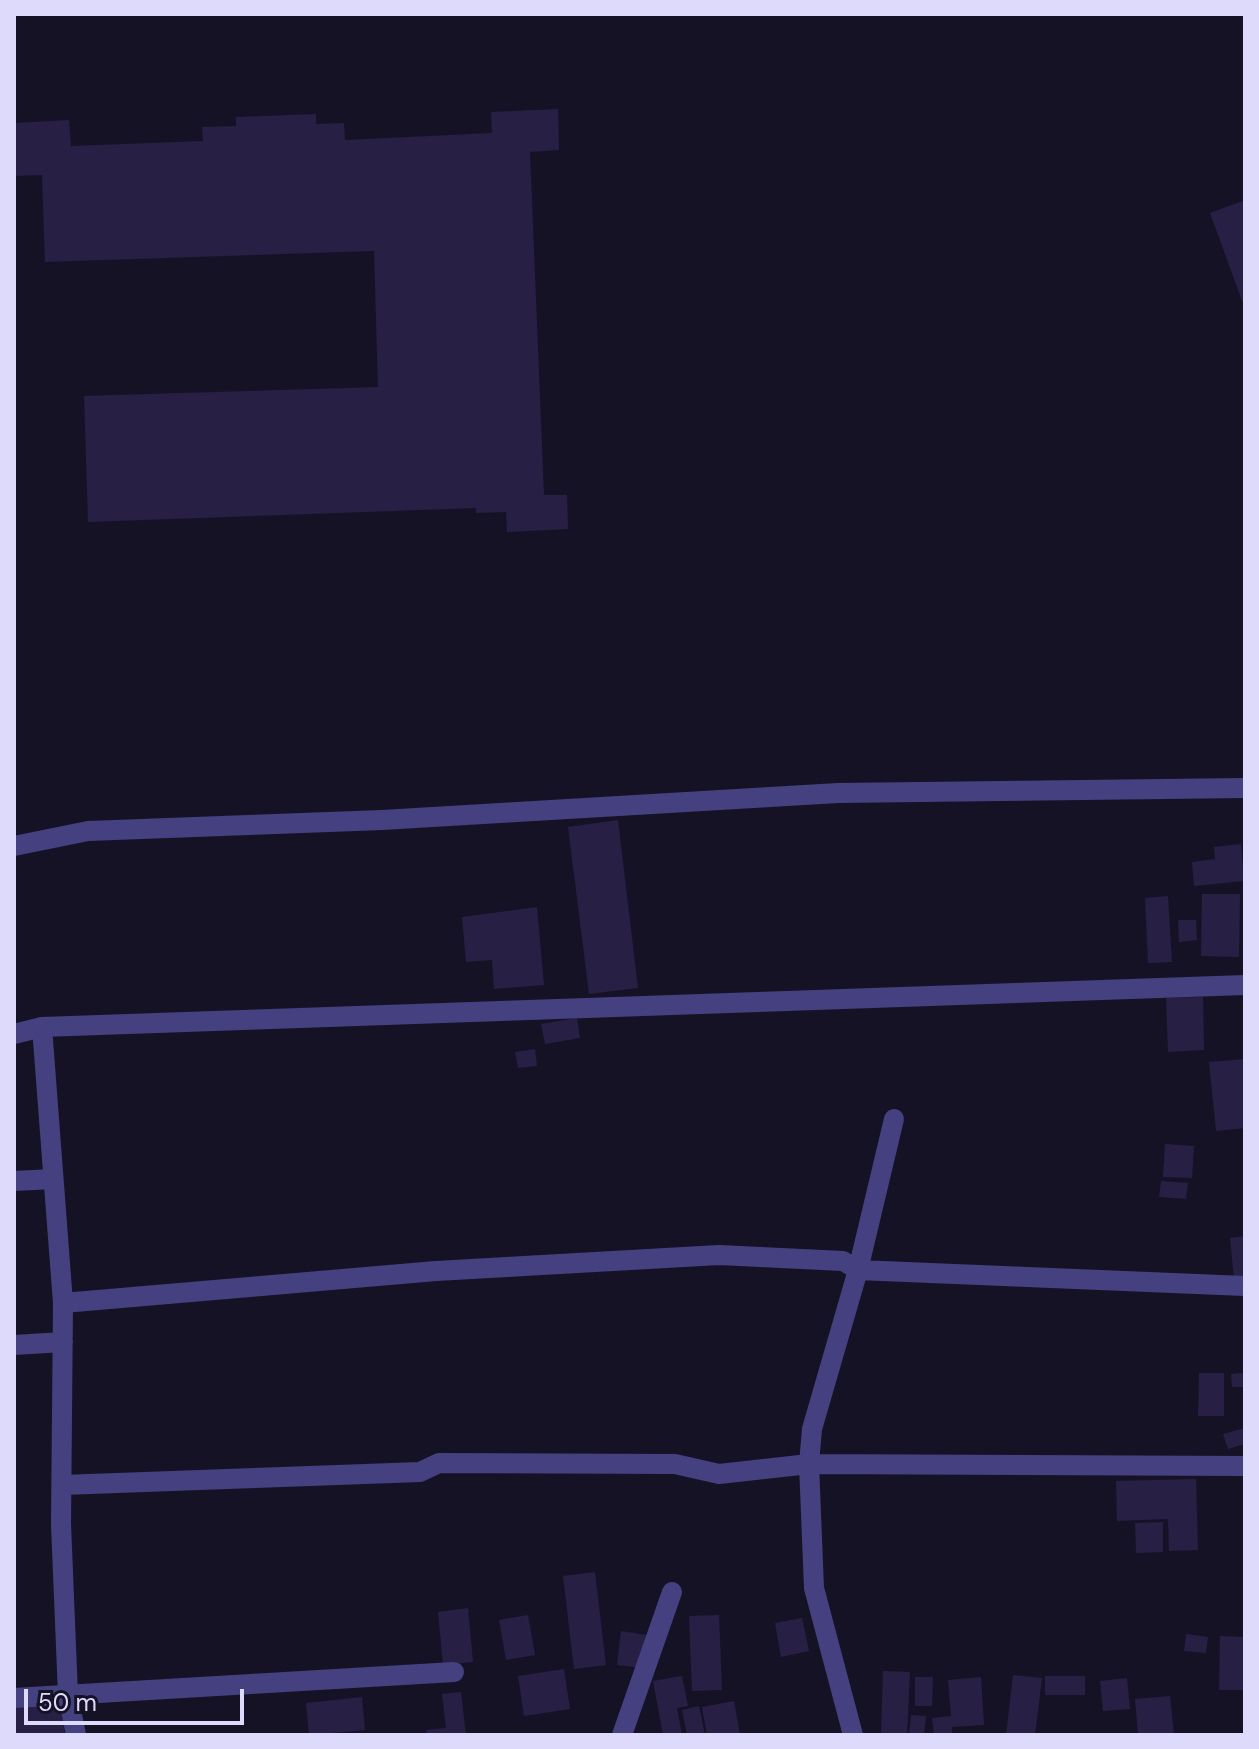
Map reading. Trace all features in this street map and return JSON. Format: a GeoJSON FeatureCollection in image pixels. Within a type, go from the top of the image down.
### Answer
{"type":"FeatureCollection","features":[{"type":"Feature","properties":{"kind":"street"},"geometry":{"type":"LineString","coordinates":[[14,846],[88,831],[382,820],[838,793],[1245,788]]}},
{"type":"Feature","properties":{"kind":"street"},"geometry":{"type":"LineString","coordinates":[[14,1034],[42,1027],[1245,985]]}},
{"type":"Feature","properties":{"kind":"street"},"geometry":{"type":"LineString","coordinates":[[42,1027],[63,1303],[62,1485],[68,1695],[76,1735]]}},
{"type":"Feature","properties":{"kind":"street"},"geometry":{"type":"LineString","coordinates":[[853,1735],[814,1588],[809,1464],[812,1429],[858,1270],[894,1119]]}},
{"type":"Feature","properties":{"kind":"street"},"geometry":{"type":"LineString","coordinates":[[14,1181],[53,1179]]}},
{"type":"Feature","properties":{"kind":"street"},"geometry":{"type":"LineString","coordinates":[[63,1303],[436,1271],[719,1255],[843,1261],[858,1270],[1245,1286]]}},
{"type":"Feature","properties":{"kind":"street"},"geometry":{"type":"LineString","coordinates":[[14,1345],[63,1342]]}},
{"type":"Feature","properties":{"kind":"street"},"geometry":{"type":"LineString","coordinates":[[62,1485],[420,1472],[439,1463],[675,1464],[719,1474],[809,1464],[1245,1466]]}},
{"type":"Feature","properties":{"kind":"street"},"geometry":{"type":"LineString","coordinates":[[622,1735],[672,1592]]}},
{"type":"Feature","properties":{"kind":"street"},"geometry":{"type":"LineString","coordinates":[[14,1698],[454,1672]]}},
{"type":"Feature","properties":{"kind":"building"},"geometry":{"type":"Polygon","coordinates":[[[558,109],[559,150],[530,152],[544,495],[567,495],[568,529],[507,532],[506,512],[476,513],[476,508],[88,522],[84,396],[378,387],[374,251],[45,262],[42,175],[14,176],[14,123],[69,120],[71,146],[203,141],[202,127],[236,126],[236,117],[316,114],[316,124],[344,123],[345,140],[492,133],[491,112],[558,109]]]}},
{"type":"Feature","properties":{"kind":"building"},"geometry":{"type":"Polygon","coordinates":[[[1245,200],[1245,309],[1210,213],[1245,200]]]}},
{"type":"Feature","properties":{"kind":"building"},"geometry":{"type":"Polygon","coordinates":[[[618,820],[638,988],[589,994],[568,827],[618,820]]]}},
{"type":"Feature","properties":{"kind":"building"},"geometry":{"type":"Polygon","coordinates":[[[1241,844],[1244,881],[1194,886],[1192,862],[1215,859],[1214,847],[1241,844]]]}},
{"type":"Feature","properties":{"kind":"building"},"geometry":{"type":"Polygon","coordinates":[[[1202,894],[1240,894],[1239,957],[1201,956],[1202,894]]]}},
{"type":"Feature","properties":{"kind":"building"},"geometry":{"type":"Polygon","coordinates":[[[1168,896],[1172,962],[1148,963],[1145,898],[1168,896]]]}},
{"type":"Feature","properties":{"kind":"building"},"geometry":{"type":"Polygon","coordinates":[[[537,907],[544,985],[494,989],[492,960],[466,962],[462,917],[537,907]]]}},
{"type":"Feature","properties":{"kind":"building"},"geometry":{"type":"Polygon","coordinates":[[[1178,920],[1196,920],[1197,940],[1179,942],[1178,920]]]}},
{"type":"Feature","properties":{"kind":"building"},"geometry":{"type":"Polygon","coordinates":[[[1203,997],[1204,1050],[1168,1052],[1166,998],[1203,997]]]}},
{"type":"Feature","properties":{"kind":"building"},"geometry":{"type":"Polygon","coordinates":[[[577,1018],[580,1038],[545,1044],[541,1024],[577,1018]]]}},
{"type":"Feature","properties":{"kind":"building"},"geometry":{"type":"Polygon","coordinates":[[[535,1049],[537,1066],[518,1068],[515,1052],[535,1049]]]}},
{"type":"Feature","properties":{"kind":"building"},"geometry":{"type":"Polygon","coordinates":[[[1245,1059],[1245,1128],[1216,1131],[1209,1062],[1245,1059]]]}},
{"type":"Feature","properties":{"kind":"building"},"geometry":{"type":"Polygon","coordinates":[[[1165,1144],[1194,1146],[1192,1178],[1163,1177],[1165,1144]]]}},
{"type":"Feature","properties":{"kind":"building"},"geometry":{"type":"Polygon","coordinates":[[[1161,1181],[1188,1183],[1186,1199],[1159,1197],[1161,1181]]]}},
{"type":"Feature","properties":{"kind":"building"},"geometry":{"type":"Polygon","coordinates":[[[1245,1236],[1245,1279],[1234,1280],[1230,1238],[1245,1236]]]}},
{"type":"Feature","properties":{"kind":"building"},"geometry":{"type":"Polygon","coordinates":[[[1199,1373],[1224,1373],[1224,1416],[1198,1416],[1199,1373]]]}},
{"type":"Feature","properties":{"kind":"building"},"geometry":{"type":"Polygon","coordinates":[[[1245,1373],[1245,1387],[1232,1387],[1231,1374],[1245,1373]]]}},
{"type":"Feature","properties":{"kind":"building"},"geometry":{"type":"Polygon","coordinates":[[[1245,1428],[1245,1444],[1228,1449],[1223,1434],[1245,1428]]]}},
{"type":"Feature","properties":{"kind":"building"},"geometry":{"type":"Polygon","coordinates":[[[1196,1479],[1198,1550],[1169,1551],[1168,1519],[1117,1521],[1116,1481],[1196,1479]]]}},
{"type":"Feature","properties":{"kind":"building"},"geometry":{"type":"Polygon","coordinates":[[[1163,1522],[1163,1552],[1136,1553],[1135,1523],[1163,1522]]]}},
{"type":"Feature","properties":{"kind":"building"},"geometry":{"type":"Polygon","coordinates":[[[595,1572],[606,1665],[574,1669],[563,1576],[595,1572]]]}},
{"type":"Feature","properties":{"kind":"building"},"geometry":{"type":"Polygon","coordinates":[[[468,1608],[473,1662],[443,1665],[438,1612],[468,1608]]]}},
{"type":"Feature","properties":{"kind":"building"},"geometry":{"type":"Polygon","coordinates":[[[528,1615],[535,1655],[506,1660],[499,1620],[528,1615]]]}},
{"type":"Feature","properties":{"kind":"building"},"geometry":{"type":"Polygon","coordinates":[[[719,1615],[722,1690],[692,1691],[689,1616],[719,1615]]]}},
{"type":"Feature","properties":{"kind":"building"},"geometry":{"type":"Polygon","coordinates":[[[802,1618],[809,1651],[781,1657],[775,1623],[802,1618]]]}},
{"type":"Feature","properties":{"kind":"building"},"geometry":{"type":"Polygon","coordinates":[[[621,1631],[647,1635],[643,1668],[617,1665],[621,1631]]]}},
{"type":"Feature","properties":{"kind":"building"},"geometry":{"type":"Polygon","coordinates":[[[1186,1634],[1208,1637],[1206,1653],[1184,1651],[1186,1634]]]}},
{"type":"Feature","properties":{"kind":"building"},"geometry":{"type":"Polygon","coordinates":[[[1220,1636],[1245,1637],[1245,1690],[1219,1690],[1220,1636]]]}},
{"type":"Feature","properties":{"kind":"building"},"geometry":{"type":"Polygon","coordinates":[[[564,1669],[570,1709],[524,1716],[518,1676],[564,1669]]]}},
{"type":"Feature","properties":{"kind":"building"},"geometry":{"type":"Polygon","coordinates":[[[883,1671],[910,1672],[907,1735],[881,1735],[883,1671]]]}},
{"type":"Feature","properties":{"kind":"building"},"geometry":{"type":"Polygon","coordinates":[[[1013,1675],[1042,1678],[1035,1735],[1006,1735],[1013,1675]]]}},
{"type":"Feature","properties":{"kind":"building"},"geometry":{"type":"Polygon","coordinates":[[[682,1676],[688,1706],[677,1708],[682,1735],[663,1735],[653,1681],[682,1676]]]}},
{"type":"Feature","properties":{"kind":"building"},"geometry":{"type":"Polygon","coordinates":[[[1045,1676],[1085,1676],[1085,1695],[1045,1695],[1045,1676]]]}},
{"type":"Feature","properties":{"kind":"building"},"geometry":{"type":"Polygon","coordinates":[[[915,1677],[933,1677],[932,1706],[915,1706],[915,1677]]]}},
{"type":"Feature","properties":{"kind":"building"},"geometry":{"type":"Polygon","coordinates":[[[981,1677],[984,1725],[952,1727],[952,1735],[934,1735],[932,1718],[951,1716],[948,1680],[981,1677]]]}},
{"type":"Feature","properties":{"kind":"building"},"geometry":{"type":"Polygon","coordinates":[[[1127,1678],[1130,1709],[1103,1711],[1100,1681],[1127,1678]]]}},
{"type":"Feature","properties":{"kind":"building"},"geometry":{"type":"Polygon","coordinates":[[[461,1692],[466,1735],[427,1735],[426,1730],[446,1728],[442,1694],[461,1692]]]}},
{"type":"Feature","properties":{"kind":"building"},"geometry":{"type":"Polygon","coordinates":[[[1170,1696],[1174,1735],[1138,1735],[1135,1699],[1170,1696]]]}},
{"type":"Feature","properties":{"kind":"building"},"geometry":{"type":"Polygon","coordinates":[[[362,1697],[365,1730],[309,1735],[306,1703],[362,1697]]]}},
{"type":"Feature","properties":{"kind":"building"},"geometry":{"type":"Polygon","coordinates":[[[59,1698],[65,1735],[14,1735],[14,1705],[59,1698]]]}},
{"type":"Feature","properties":{"kind":"building"},"geometry":{"type":"Polygon","coordinates":[[[734,1701],[740,1735],[707,1735],[702,1707],[734,1701]]]}},
{"type":"Feature","properties":{"kind":"building"},"geometry":{"type":"Polygon","coordinates":[[[699,1706],[705,1735],[687,1735],[682,1710],[699,1706]]]}},
{"type":"Feature","properties":{"kind":"building"},"geometry":{"type":"Polygon","coordinates":[[[911,1715],[926,1716],[924,1735],[909,1735],[911,1715]]]}}]}
